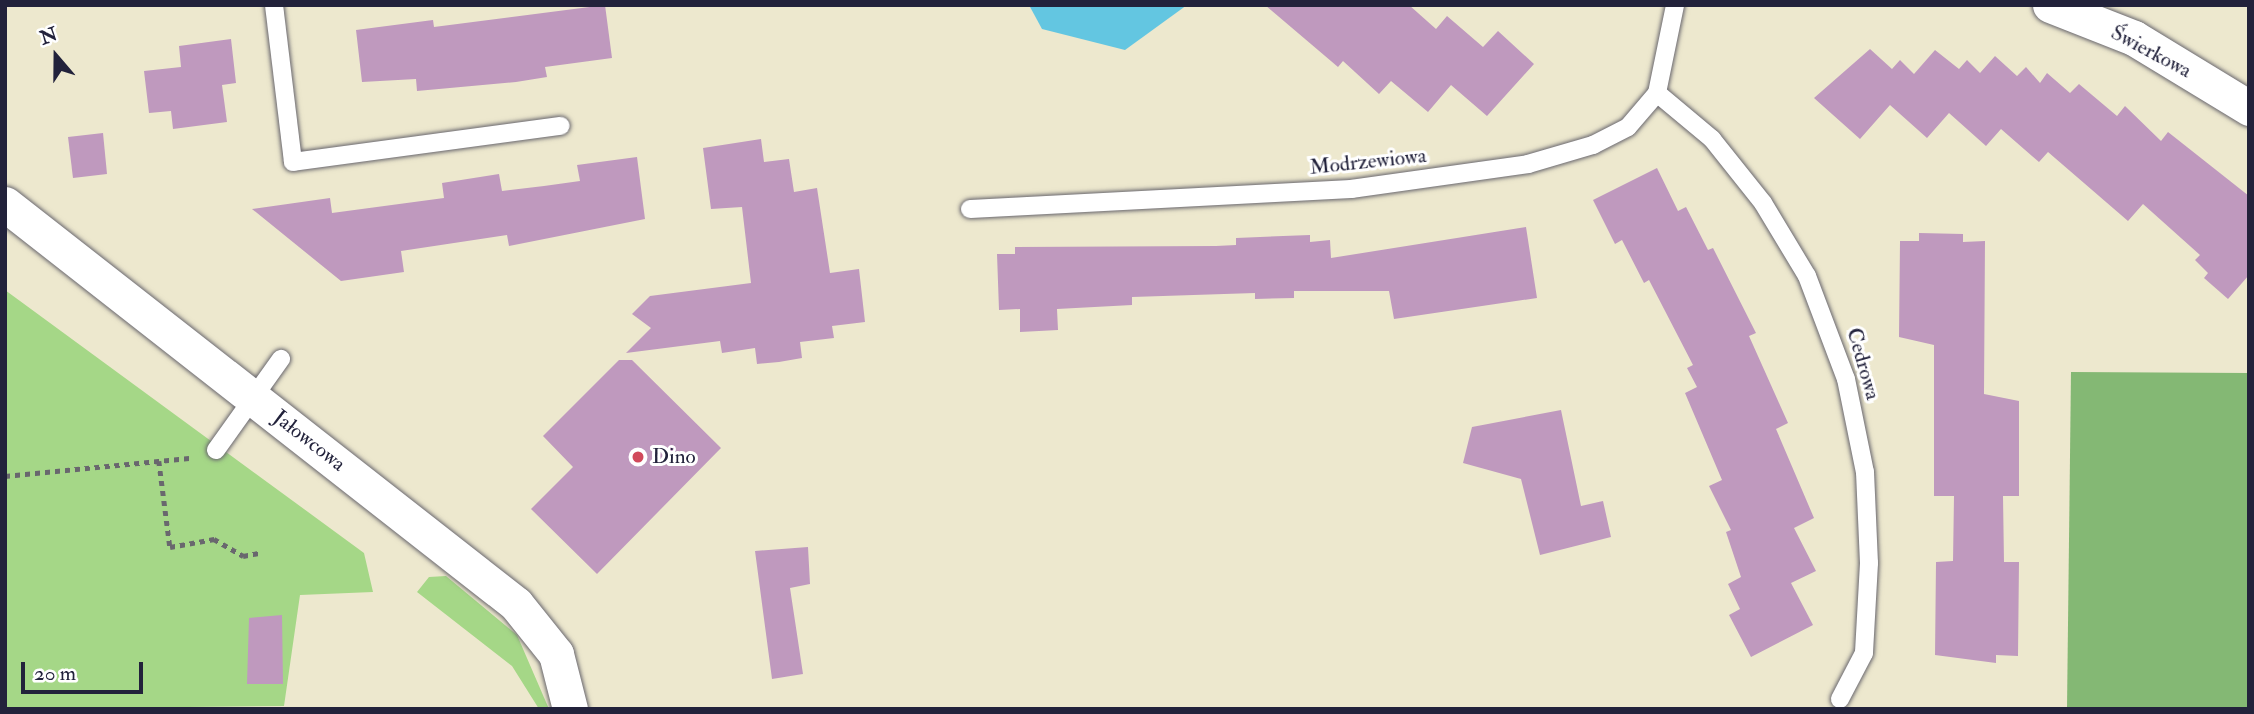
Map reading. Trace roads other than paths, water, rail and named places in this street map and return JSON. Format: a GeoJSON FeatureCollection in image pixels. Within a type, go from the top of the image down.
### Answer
{"type":"FeatureCollection","features":[{"type":"Feature","properties":{"kind":"street","name":"Świerkowa"},"geometry":{"type":"LineString","coordinates":[[2050,5],[2134,38],[2249,108]]}},
{"type":"Feature","properties":{"kind":"street","name":"Jałowcowa"},"geometry":{"type":"LineString","coordinates":[[5,204],[522,611],[556,654],[570,709]]}},
{"type":"Feature","properties":{"kind":"lane"},"geometry":{"type":"LineString","coordinates":[[274,5],[293,162],[561,126]]}},
{"type":"Feature","properties":{"kind":"lane","name":"Modrzewiowa"},"geometry":{"type":"LineString","coordinates":[[970,209],[1351,189],[1528,164],[1593,145],[1628,127],[1657,93],[1675,5]]}},
{"type":"Feature","properties":{"kind":"lane","name":"Cedrowa"},"geometry":{"type":"LineString","coordinates":[[1657,93],[1712,139],[1763,203],[1807,276],[1846,379],[1865,472],[1870,564],[1864,653],[1840,699]]}},
{"type":"Feature","properties":{"kind":"lane"},"geometry":{"type":"LineString","coordinates":[[208,453],[254,398],[281,359]]}},
{"type":"Feature","properties":{"kind":"water"},"geometry":{"type":"Polygon","coordinates":[[[1029,5],[1187,5],[1125,50],[1042,29],[1029,5]]]}},
{"type":"Feature","properties":{"kind":"place","name":"Dino"},"geometry":{"type":"Point","coordinates":[638,457]}}]}
